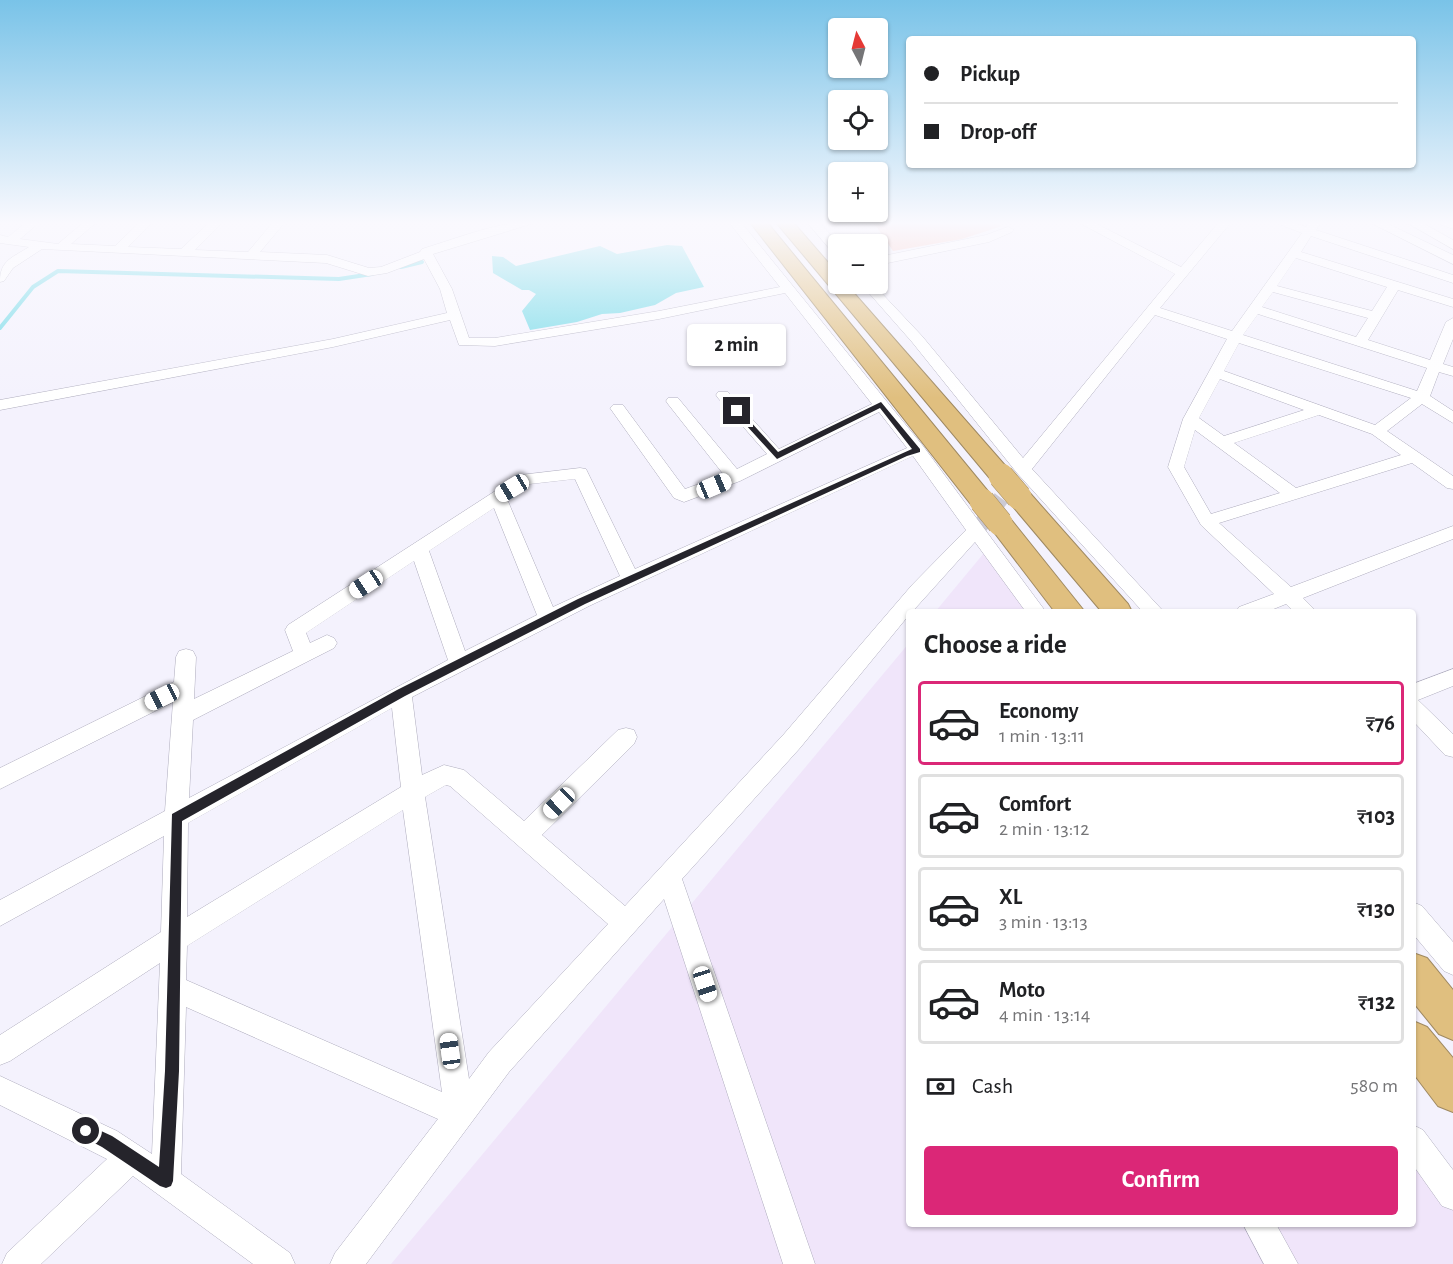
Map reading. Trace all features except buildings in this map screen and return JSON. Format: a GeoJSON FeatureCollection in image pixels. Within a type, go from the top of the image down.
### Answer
{"type":"FeatureCollection","features":[{"type":"Feature","properties":{"kind":"highway"},"geometry":{"type":"LineString","coordinates":[[804,280],[982,501],[988,526],[1068,609]]}},
{"type":"Feature","properties":{"kind":"highway"},"geometry":{"type":"LineString","coordinates":[[837,280],[1012,472],[1019,496],[1115,609]]}},
{"type":"Feature","properties":{"kind":"highway"},"geometry":{"type":"LineString","coordinates":[[1416,976],[1453,1020]]}},
{"type":"Feature","properties":{"kind":"highway"},"geometry":{"type":"LineString","coordinates":[[1416,1045],[1453,1091]]}},
{"type":"Feature","properties":{"kind":"street"},"geometry":{"type":"LineString","coordinates":[[441,280],[464,342],[472,344],[659,315],[788,289]]}},
{"type":"Feature","properties":{"kind":"street"},"geometry":{"type":"LineString","coordinates":[[781,280],[917,450],[988,526],[1034,609]]}},
{"type":"Feature","properties":{"kind":"street"},"geometry":{"type":"LineString","coordinates":[[1012,472],[1176,280]]}},
{"type":"Feature","properties":{"kind":"street"},"geometry":{"type":"LineString","coordinates":[[1277,280],[1235,337],[1191,419],[1176,467],[1207,520],[1225,540],[1303,609]]}},
{"type":"Feature","properties":{"kind":"street"},"geometry":{"type":"LineString","coordinates":[[1382,280],[1453,303]]}},
{"type":"Feature","properties":{"kind":"street"},"geometry":{"type":"LineString","coordinates":[[1360,342],[1395,284]]}},
{"type":"Feature","properties":{"kind":"street"},"geometry":{"type":"LineString","coordinates":[[1271,288],[1376,316]]}},
{"type":"Feature","properties":{"kind":"street"},"geometry":{"type":"LineString","coordinates":[[876,294],[917,339],[1012,472],[1151,609]]}},
{"type":"Feature","properties":{"kind":"street"},"geometry":{"type":"LineString","coordinates":[[1255,309],[1453,372]]}},
{"type":"Feature","properties":{"kind":"street"},"geometry":{"type":"LineString","coordinates":[[1152,310],[1422,397],[1453,418]]}},
{"type":"Feature","properties":{"kind":"street"},"geometry":{"type":"LineString","coordinates":[[0,405],[333,343],[455,315]]}},
{"type":"Feature","properties":{"kind":"street"},"geometry":{"type":"LineString","coordinates":[[1377,431],[1422,397],[1453,322]]}},
{"type":"Feature","properties":{"kind":"street"},"geometry":{"type":"LineString","coordinates":[[1216,374],[1377,431],[1453,484]]}},
{"type":"Feature","properties":{"kind":"street"},"geometry":{"type":"LineString","coordinates":[[723,395],[777,456]]}},
{"type":"Feature","properties":{"kind":"street"},"geometry":{"type":"LineString","coordinates":[[673,401],[734,477]]}},
{"type":"Feature","properties":{"kind":"street"},"geometry":{"type":"LineString","coordinates":[[618,408],[680,494],[694,494],[734,477],[881,405]]}},
{"type":"Feature","properties":{"kind":"street"},"geometry":{"type":"LineString","coordinates":[[1222,442],[1319,410]]}},
{"type":"Feature","properties":{"kind":"street"},"geometry":{"type":"LineString","coordinates":[[1191,419],[1293,494]]}},
{"type":"Feature","properties":{"kind":"street"},"geometry":{"type":"LineString","coordinates":[[0,914],[401,693],[631,579],[917,450]]}},
{"type":"Feature","properties":{"kind":"street"},"geometry":{"type":"LineString","coordinates":[[1207,520],[1414,457]]}},
{"type":"Feature","properties":{"kind":"street"},"geometry":{"type":"LineString","coordinates":[[304,654],[295,630],[526,479],[580,473],[631,579]]}},
{"type":"Feature","properties":{"kind":"street"},"geometry":{"type":"LineString","coordinates":[[498,497],[548,619]]}},
{"type":"Feature","properties":{"kind":"street"},"geometry":{"type":"LineString","coordinates":[[910,609],[988,526]]}},
{"type":"Feature","properties":{"kind":"street"},"geometry":{"type":"LineString","coordinates":[[1254,609],[1453,532]]}},
{"type":"Feature","properties":{"kind":"street"},"geometry":{"type":"LineString","coordinates":[[418,549],[459,664]]}},
{"type":"Feature","properties":{"kind":"street"},"geometry":{"type":"LineString","coordinates":[[346,1264],[499,1062],[906,613]]}},
{"type":"Feature","properties":{"kind":"street"},"geometry":{"type":"LineString","coordinates":[[182,715],[327,643]]}},
{"type":"Feature","properties":{"kind":"street"},"geometry":{"type":"LineString","coordinates":[[166,1181],[176,818],[186,657]]}},
{"type":"Feature","properties":{"kind":"street"},"geometry":{"type":"LineString","coordinates":[[1416,692],[1453,677]]}},
{"type":"Feature","properties":{"kind":"street"},"geometry":{"type":"LineString","coordinates":[[0,779],[184,687]]}},
{"type":"Feature","properties":{"kind":"street"},"geometry":{"type":"LineString","coordinates":[[401,693],[420,855],[460,1114]]}},
{"type":"Feature","properties":{"kind":"street"},"geometry":{"type":"LineString","coordinates":[[1416,710],[1453,748]]}},
{"type":"Feature","properties":{"kind":"street"},"geometry":{"type":"LineString","coordinates":[[525,836],[626,737]]}},
{"type":"Feature","properties":{"kind":"street"},"geometry":{"type":"LineString","coordinates":[[0,1051],[174,939],[439,777],[453,775],[626,923]]}},
{"type":"Feature","properties":{"kind":"street"},"geometry":{"type":"LineString","coordinates":[[669,876],[799,1264]]}},
{"type":"Feature","properties":{"kind":"street"},"geometry":{"type":"LineString","coordinates":[[1416,919],[1453,963]]}},
{"type":"Feature","properties":{"kind":"street"},"geometry":{"type":"LineString","coordinates":[[173,988],[460,1114]]}},
{"type":"Feature","properties":{"kind":"street"},"geometry":{"type":"LineString","coordinates":[[1,1091],[107,1142],[166,1181],[279,1264]]}},
{"type":"Feature","properties":{"kind":"street"},"geometry":{"type":"LineString","coordinates":[[1416,1144],[1453,1195]]}},
{"type":"Feature","properties":{"kind":"street"},"geometry":{"type":"LineString","coordinates":[[18,1264],[130,1157]]}},
{"type":"Feature","properties":{"kind":"street"},"geometry":{"type":"LineString","coordinates":[[1261,1227],[1282,1264]]}},
{"type":"Feature","properties":{"kind":"shaded area"},"geometry":{"type":"Polygon","coordinates":[[[984,553],[1025,609],[937,609],[984,553]]]}},
{"type":"Feature","properties":{"kind":"shaded area"},"geometry":{"type":"Polygon","coordinates":[[[906,647],[906,1227],[1416,1227],[1416,1144],[1453,1195],[1453,1264],[391,1264],[906,647]]]}},
{"type":"Feature","properties":{"kind":"water"},"geometry":{"type":"Polygon","coordinates":[[[505,280],[700,280],[704,287],[676,293],[655,305],[530,330],[522,311],[536,294],[529,290],[522,290],[505,280]]]}},
{"type":"Feature","properties":{"kind":"waterway"},"geometry":{"type":"LineString","coordinates":[[0,328],[33,287],[44,280]]}},
{"type":"Feature","properties":{"kind":"tunnel"},"geometry":{"type":"LineString","coordinates":[[977,530],[1017,477]]}},
{"type":"Feature","properties":{"kind":"route"},"geometry":{"type":"LineString","coordinates":[[86,1131],[107,1142],[166,1181],[172,1071],[176,818],[401,693],[582,601],[917,450],[881,405],[777,456],[737,411]]}}]}
